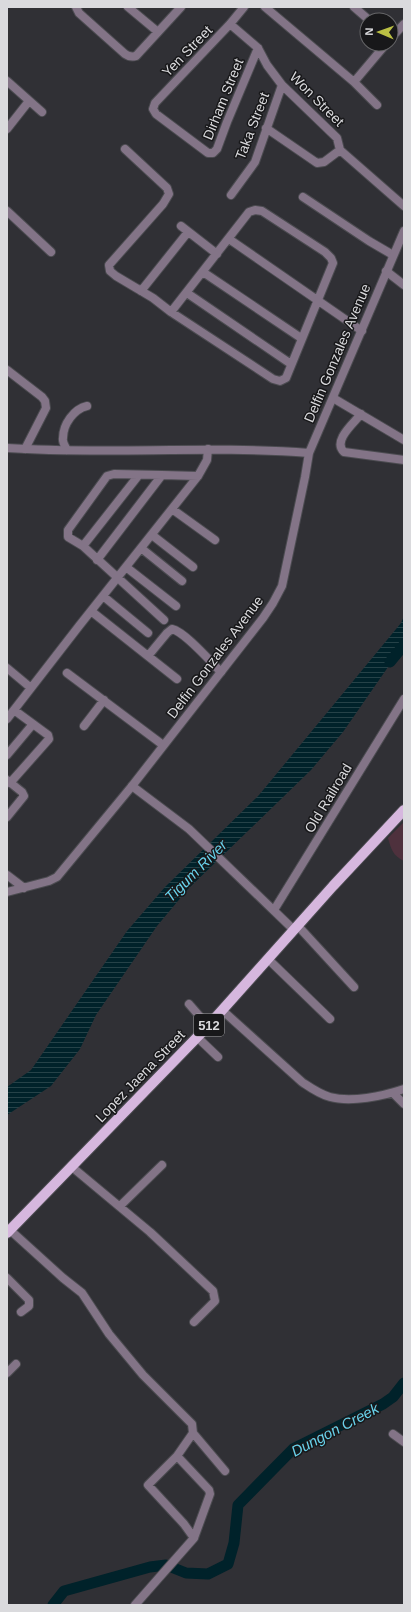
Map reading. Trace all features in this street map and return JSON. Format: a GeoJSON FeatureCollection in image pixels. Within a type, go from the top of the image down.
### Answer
{"type":"FeatureCollection","features":[{"type":"Feature","properties":{"kind":"main road","name":"Lopez Jaena Street"},"geometry":{"type":"LineString","coordinates":[[8,1232],[198,1037],[269,960],[333,886],[404,810]]}},
{"type":"Feature","properties":{"kind":"street"},"geometry":{"type":"LineString","coordinates":[[128,7],[158,32]]}},
{"type":"Feature","properties":{"kind":"street"},"geometry":{"type":"LineString","coordinates":[[78,10],[129,57],[136,56],[181,7]]}},
{"type":"Feature","properties":{"kind":"street","name":"Yen Street"},"geometry":{"type":"LineString","coordinates":[[208,153],[156,114],[153,109],[155,104],[244,7]]}},
{"type":"Feature","properties":{"kind":"street"},"geometry":{"type":"LineString","coordinates":[[265,7],[354,82],[377,105]]}},
{"type":"Feature","properties":{"kind":"street","name":"Won Street"},"geometry":{"type":"LineString","coordinates":[[230,24],[258,48],[267,65],[282,85],[337,138],[340,150],[404,206]]}},
{"type":"Feature","properties":{"kind":"street","name":"Dirham Street"},"geometry":{"type":"LineString","coordinates":[[208,153],[213,153],[217,149],[258,48]]}},
{"type":"Feature","properties":{"kind":"street"},"geometry":{"type":"LineString","coordinates":[[354,82],[379,52]]}},
{"type":"Feature","properties":{"kind":"street"},"geometry":{"type":"LineString","coordinates":[[7,82],[42,112]]}},
{"type":"Feature","properties":{"kind":"street","name":"Taka Street"},"geometry":{"type":"LineString","coordinates":[[231,195],[255,162],[282,85]]}},
{"type":"Feature","properties":{"kind":"street"},"geometry":{"type":"LineString","coordinates":[[7,130],[29,101]]}},
{"type":"Feature","properties":{"kind":"street"},"geometry":{"type":"LineString","coordinates":[[266,128],[317,163],[324,162],[340,150]]}},
{"type":"Feature","properties":{"kind":"street"},"geometry":{"type":"LineString","coordinates":[[125,149],[167,188],[169,194],[163,204],[109,266],[110,271],[162,304],[170,312],[273,379],[280,381],[286,378],[301,338],[333,263],[331,258],[325,252],[262,211],[255,210],[249,212],[187,293],[170,312]]}},
{"type":"Feature","properties":{"kind":"street"},"geometry":{"type":"LineString","coordinates":[[303,197],[369,242],[393,255]]}},
{"type":"Feature","properties":{"kind":"street"},"geometry":{"type":"LineString","coordinates":[[7,211],[51,252]]}},
{"type":"Feature","properties":{"kind":"street"},"geometry":{"type":"LineString","coordinates":[[181,226],[217,254]]}},
{"type":"Feature","properties":{"kind":"street","name":"Delfin Gonzales Avenue"},"geometry":{"type":"LineString","coordinates":[[7,892],[57,877],[132,786],[263,618],[282,586],[309,453],[404,231]]}},
{"type":"Feature","properties":{"kind":"street"},"geometry":{"type":"LineString","coordinates":[[141,291],[188,232]]}},
{"type":"Feature","properties":{"kind":"street"},"geometry":{"type":"LineString","coordinates":[[229,239],[362,331]]}},
{"type":"Feature","properties":{"kind":"street"},"geometry":{"type":"LineString","coordinates":[[386,271],[404,285]]}},
{"type":"Feature","properties":{"kind":"street"},"geometry":{"type":"LineString","coordinates":[[203,272],[301,338]]}},
{"type":"Feature","properties":{"kind":"street"},"geometry":{"type":"LineString","coordinates":[[187,293],[292,364]]}},
{"type":"Feature","properties":{"kind":"street"},"geometry":{"type":"LineString","coordinates":[[7,370],[42,397],[45,401],[46,408],[26,449]]}},
{"type":"Feature","properties":{"kind":"street"},"geometry":{"type":"LineString","coordinates":[[333,398],[404,440]]}},
{"type":"Feature","properties":{"kind":"street"},"geometry":{"type":"LineString","coordinates":[[67,450],[62,439],[65,427],[78,409],[87,406]]}},
{"type":"Feature","properties":{"kind":"street"},"geometry":{"type":"LineString","coordinates":[[361,414],[343,436],[339,447],[341,450],[344,452],[404,460]]}},
{"type":"Feature","properties":{"kind":"street"},"geometry":{"type":"LineString","coordinates":[[7,448],[67,450],[208,449],[309,453]]}},
{"type":"Feature","properties":{"kind":"street"},"geometry":{"type":"LineString","coordinates":[[7,719],[198,476],[207,460],[208,449]]}},
{"type":"Feature","properties":{"kind":"street"},"geometry":{"type":"LineString","coordinates":[[164,620],[82,546],[68,537],[68,530],[107,476],[114,474],[138,476],[198,476]]}},
{"type":"Feature","properties":{"kind":"street"},"geometry":{"type":"LineString","coordinates":[[98,560],[162,475]]}},
{"type":"Feature","properties":{"kind":"street"},"geometry":{"type":"LineString","coordinates":[[82,546],[138,476]]}},
{"type":"Feature","properties":{"kind":"street"},"geometry":{"type":"LineString","coordinates":[[172,509],[214,540]]}},
{"type":"Feature","properties":{"kind":"street"},"geometry":{"type":"LineString","coordinates":[[152,535],[193,566]]}},
{"type":"Feature","properties":{"kind":"street"},"geometry":{"type":"LineString","coordinates":[[141,548],[182,581]]}},
{"type":"Feature","properties":{"kind":"street"},"geometry":{"type":"LineString","coordinates":[[126,567],[176,606]]}},
{"type":"Feature","properties":{"kind":"street"},"geometry":{"type":"LineString","coordinates":[[103,596],[148,633]]}},
{"type":"Feature","properties":{"kind":"street"},"geometry":{"type":"LineString","coordinates":[[91,611],[177,678]]}},
{"type":"Feature","properties":{"kind":"street"},"geometry":{"type":"LineString","coordinates":[[148,656],[172,629],[184,636],[221,672]]}},
{"type":"Feature","properties":{"kind":"street"},"geometry":{"type":"LineString","coordinates":[[7,668],[31,688]]}},
{"type":"Feature","properties":{"kind":"street"},"geometry":{"type":"LineString","coordinates":[[67,672],[163,745]]}},
{"type":"Feature","properties":{"kind":"street","name":"Old Railroad"},"geometry":{"type":"LineString","coordinates":[[274,910],[404,699]]}},
{"type":"Feature","properties":{"kind":"street"},"geometry":{"type":"LineString","coordinates":[[84,726],[104,700]]}},
{"type":"Feature","properties":{"kind":"street"},"geometry":{"type":"LineString","coordinates":[[7,817],[24,796],[22,792],[9,781],[49,738],[48,735],[14,710]]}},
{"type":"Feature","properties":{"kind":"street"},"geometry":{"type":"LineString","coordinates":[[7,755],[33,724]]}},
{"type":"Feature","properties":{"kind":"street"},"geometry":{"type":"LineString","coordinates":[[132,786],[189,829],[232,872],[296,928],[354,987]]}},
{"type":"Feature","properties":{"kind":"street"},"geometry":{"type":"LineString","coordinates":[[7,875],[24,888]]}},
{"type":"Feature","properties":{"kind":"street"},"geometry":{"type":"LineString","coordinates":[[269,960],[330,1019]]}},
{"type":"Feature","properties":{"kind":"street"},"geometry":{"type":"LineString","coordinates":[[189,1004],[208,1026]]}},
{"type":"Feature","properties":{"kind":"street"},"geometry":{"type":"LineString","coordinates":[[222,1010],[302,1082],[316,1091],[331,1097],[356,1099],[393,1093],[404,1089]]}},
{"type":"Feature","properties":{"kind":"street"},"geometry":{"type":"LineString","coordinates":[[198,1037],[218,1057]]}},
{"type":"Feature","properties":{"kind":"street"},"geometry":{"type":"LineString","coordinates":[[393,1093],[404,1104]]}},
{"type":"Feature","properties":{"kind":"street"},"geometry":{"type":"LineString","coordinates":[[120,1206],[162,1165]]}},
{"type":"Feature","properties":{"kind":"street"},"geometry":{"type":"LineString","coordinates":[[72,1167],[120,1206],[212,1291],[215,1300],[194,1322]]}},
{"type":"Feature","properties":{"kind":"street"},"geometry":{"type":"LineString","coordinates":[[8,1232],[82,1293],[109,1334],[143,1375],[192,1424],[192,1433],[177,1456],[148,1486],[184,1524],[194,1538]]}},
{"type":"Feature","properties":{"kind":"street"},"geometry":{"type":"LineString","coordinates":[[7,1278],[29,1300],[29,1306],[21,1312]]}},
{"type":"Feature","properties":{"kind":"street"},"geometry":{"type":"LineString","coordinates":[[8,1371],[16,1364]]}},
{"type":"Feature","properties":{"kind":"street"},"geometry":{"type":"LineString","coordinates":[[192,1433],[225,1470]]}},
{"type":"Feature","properties":{"kind":"street"},"geometry":{"type":"LineString","coordinates":[[393,1434],[404,1442]]}},
{"type":"Feature","properties":{"kind":"street"},"geometry":{"type":"LineString","coordinates":[[135,1605],[183,1553],[194,1538],[210,1494],[209,1490],[177,1456]]}},
{"type":"Feature","properties":{"kind":"shaded area"},"geometry":{"type":"Polygon","coordinates":[[[404,822],[404,861],[397,857],[393,852],[388,838],[404,822]]]}},
{"type":"Feature","properties":{"kind":"water"},"geometry":{"type":"Polygon","coordinates":[[[404,616],[404,644],[343,732],[311,770],[188,889],[157,926],[96,1015],[80,1049],[51,1086],[7,1115],[7,1087],[31,1070],[127,931],[165,887],[259,795],[401,623],[404,616]]]}},
{"type":"Feature","properties":{"kind":"waterway","name":"Tigum River"},"geometry":{"type":"LineString","coordinates":[[390,662],[404,645]]}},
{"type":"Feature","properties":{"kind":"waterway","name":"Dungon Creek"},"geometry":{"type":"LineString","coordinates":[[53,1605],[64,1591],[150,1567],[166,1565],[186,1573],[208,1574],[228,1564],[234,1543],[238,1505],[293,1449],[383,1404],[393,1397],[404,1383]]}}]}
